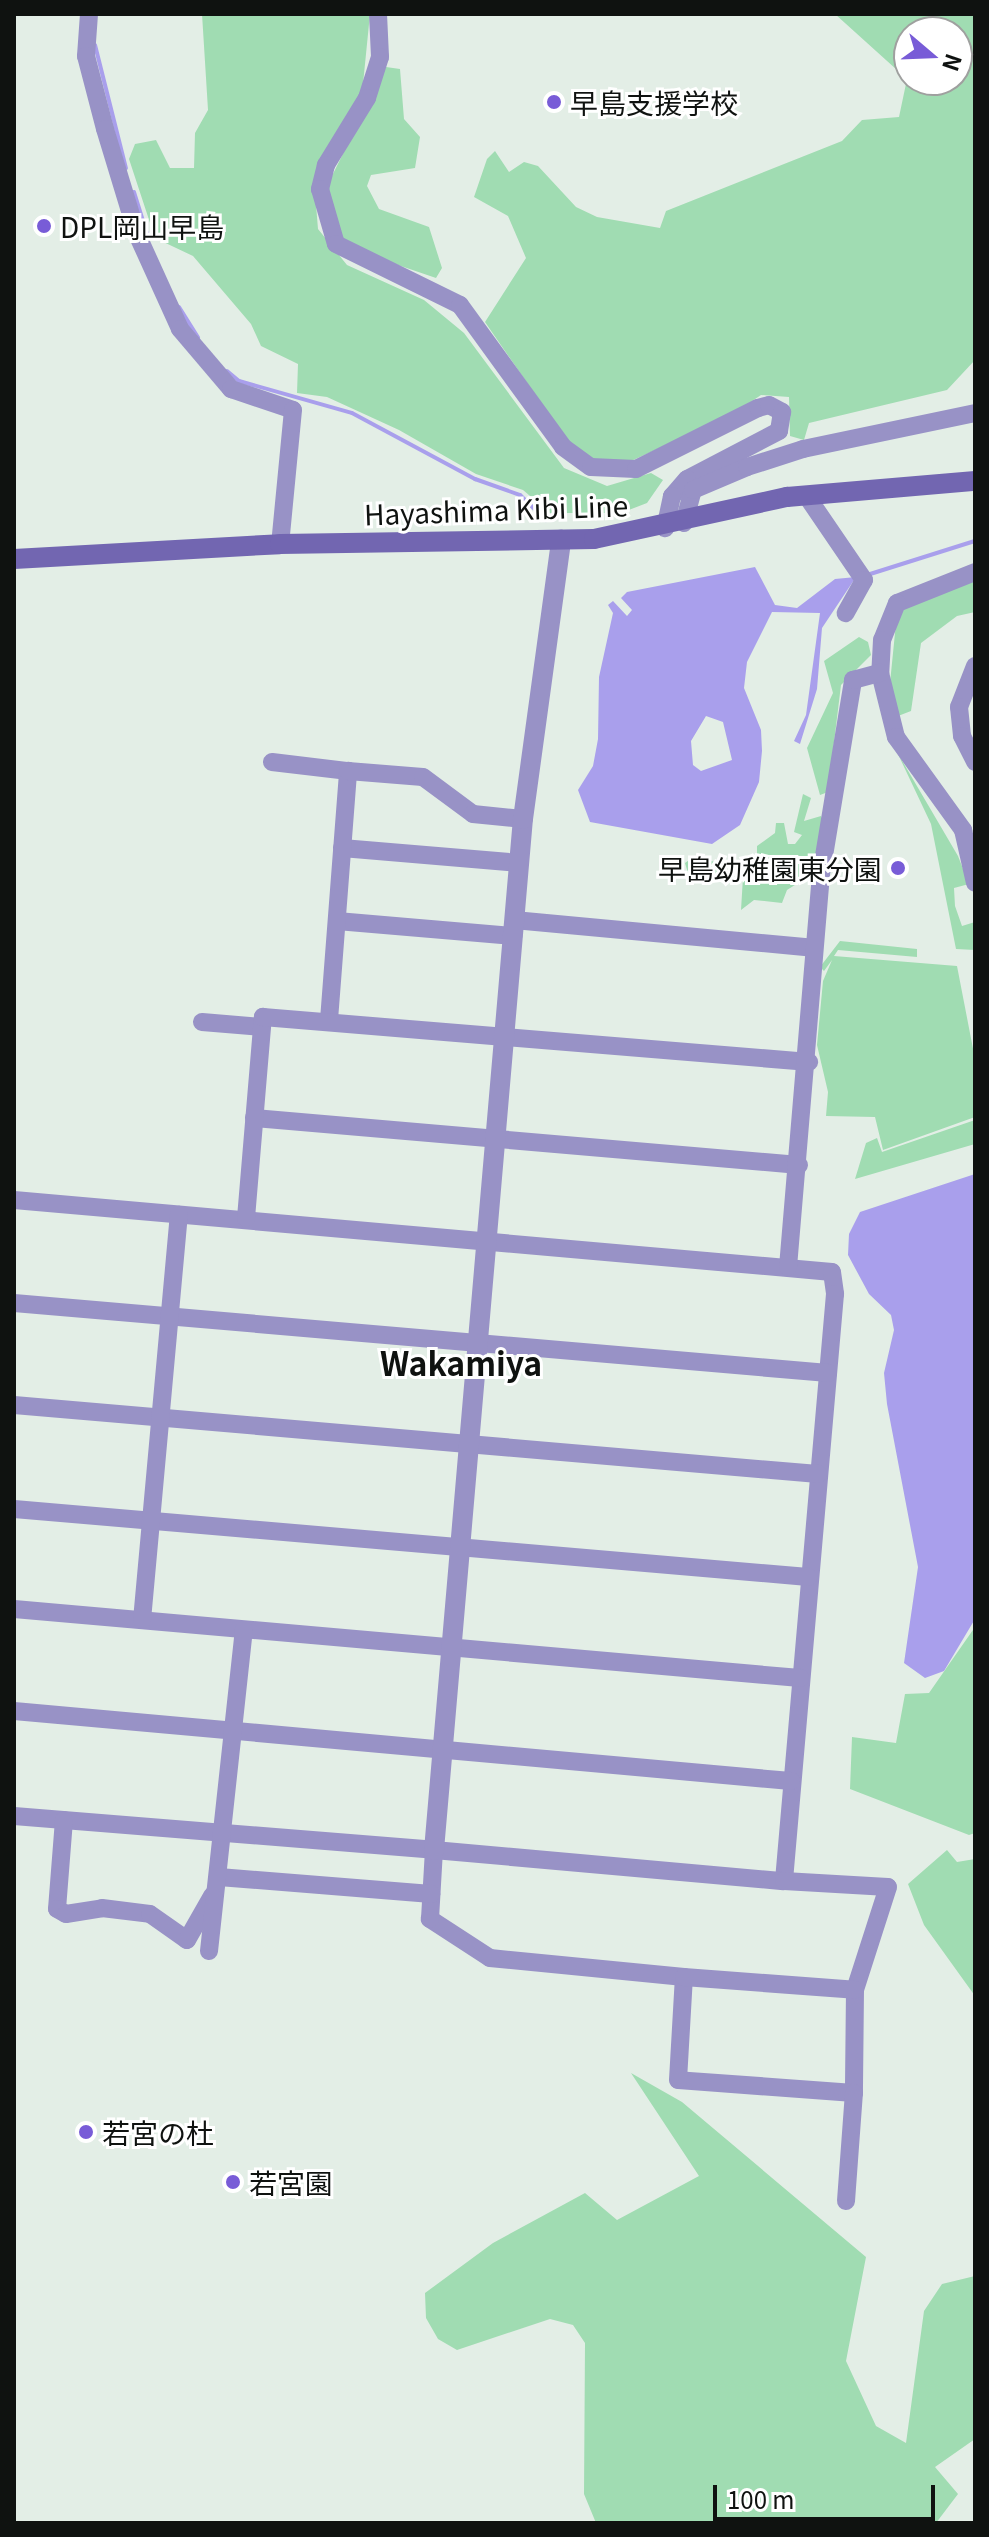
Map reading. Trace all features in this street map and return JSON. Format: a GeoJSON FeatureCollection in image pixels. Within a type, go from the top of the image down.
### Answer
{"type":"FeatureCollection","features":[{"type":"Feature","properties":{"kind":"main road","name":"Hayashima Kibi Line"},"geometry":{"type":"LineString","coordinates":[[14,559],[280,544],[561,540],[674,525],[806,495],[975,481]]}},
{"type":"Feature","properties":{"kind":"street"},"geometry":{"type":"LineString","coordinates":[[89,14],[86,56],[105,129],[137,234],[180,329],[231,389],[293,410],[280,544]]}},
{"type":"Feature","properties":{"kind":"street"},"geometry":{"type":"LineString","coordinates":[[378,14],[380,57],[367,98],[326,165],[320,189],[336,244],[460,305],[563,447],[591,467],[636,469],[758,408],[769,405],[782,412],[779,431],[687,479],[672,496],[674,525]]}},
{"type":"Feature","properties":{"kind":"street"},"geometry":{"type":"LineString","coordinates":[[674,525],[693,490],[747,467],[803,449],[975,413]]}},
{"type":"Feature","properties":{"kind":"street"},"geometry":{"type":"LineString","coordinates":[[806,495],[862,576],[846,613]]}},
{"type":"Feature","properties":{"kind":"street"},"geometry":{"type":"LineString","coordinates":[[561,540],[523,819],[488,1241],[458,1544],[430,1919],[490,1958],[855,1990]]}},
{"type":"Feature","properties":{"kind":"street"},"geometry":{"type":"LineString","coordinates":[[975,572],[907,593],[897,603],[882,640],[880,673],[896,737],[969,830],[975,883]]}},
{"type":"Feature","properties":{"kind":"street"},"geometry":{"type":"LineString","coordinates":[[975,666],[959,707],[962,736],[975,762]]}},
{"type":"Feature","properties":{"kind":"street"},"geometry":{"type":"LineString","coordinates":[[788,1267],[809,1062],[813,948],[853,680],[880,673]]}},
{"type":"Feature","properties":{"kind":"street"},"geometry":{"type":"LineString","coordinates":[[272,762],[423,777],[473,814],[523,819]]}},
{"type":"Feature","properties":{"kind":"street"},"geometry":{"type":"LineString","coordinates":[[329,1020],[348,771]]}},
{"type":"Feature","properties":{"kind":"street"},"geometry":{"type":"LineString","coordinates":[[342,848],[519,863]]}},
{"type":"Feature","properties":{"kind":"street"},"geometry":{"type":"LineString","coordinates":[[337,921],[513,928],[813,948]]}},
{"type":"Feature","properties":{"kind":"street"},"geometry":{"type":"LineString","coordinates":[[246,1218],[263,1017],[329,1020],[809,1062]]}},
{"type":"Feature","properties":{"kind":"street"},"geometry":{"type":"LineString","coordinates":[[202,1022],[262,1027]]}},
{"type":"Feature","properties":{"kind":"street"},"geometry":{"type":"LineString","coordinates":[[254,1118],[799,1165]]}},
{"type":"Feature","properties":{"kind":"street"},"geometry":{"type":"LineString","coordinates":[[14,1200],[246,1218],[832,1272],[828,1373],[784,1881]]}},
{"type":"Feature","properties":{"kind":"street"},"geometry":{"type":"LineString","coordinates":[[142,1620],[179,1215]]}},
{"type":"Feature","properties":{"kind":"street"},"geometry":{"type":"LineString","coordinates":[[14,1303],[828,1373]]}},
{"type":"Feature","properties":{"kind":"street"},"geometry":{"type":"LineString","coordinates":[[14,1405],[818,1474]]}},
{"type":"Feature","properties":{"kind":"street"},"geometry":{"type":"LineString","coordinates":[[14,1519],[14,1509],[458,1544],[808,1577]]}},
{"type":"Feature","properties":{"kind":"street"},"geometry":{"type":"LineString","coordinates":[[14,1609],[800,1678]]}},
{"type":"Feature","properties":{"kind":"street"},"geometry":{"type":"LineString","coordinates":[[209,1951],[225,1832],[244,1630]]}},
{"type":"Feature","properties":{"kind":"street"},"geometry":{"type":"LineString","coordinates":[[14,1711],[791,1781]]}},
{"type":"Feature","properties":{"kind":"street"},"geometry":{"type":"LineString","coordinates":[[14,1816],[784,1881],[888,1887],[855,1990],[854,2093],[846,2201]]}},
{"type":"Feature","properties":{"kind":"street"},"geometry":{"type":"LineString","coordinates":[[64,1820],[57,1909],[66,1914],[102,1908],[150,1914],[187,1940],[217,1885]]}},
{"type":"Feature","properties":{"kind":"street"},"geometry":{"type":"LineString","coordinates":[[217,1885],[431,1894]]}},
{"type":"Feature","properties":{"kind":"street"},"geometry":{"type":"LineString","coordinates":[[684,1977],[678,2080],[854,2093]]}},
{"type":"Feature","properties":{"kind":"green space"},"geometry":{"type":"Polygon","coordinates":[[[202,14],[370,14],[362,94],[314,180],[318,229],[347,265],[424,300],[464,333],[564,468],[607,486],[651,473],[663,480],[647,503],[621,513],[550,513],[523,490],[476,474],[399,430],[327,397],[297,393],[298,364],[261,346],[251,324],[193,256],[155,238],[129,159],[135,144],[156,140],[170,168],[194,168],[195,133],[208,110],[202,14]]]}},
{"type":"Feature","properties":{"kind":"green space"},"geometry":{"type":"Polygon","coordinates":[[[835,14],[975,14],[975,360],[947,390],[809,423],[804,440],[790,436],[789,397],[761,395],[730,416],[631,461],[601,463],[570,445],[485,322],[526,258],[508,216],[474,197],[487,159],[495,151],[509,172],[524,162],[538,166],[576,207],[597,217],[660,228],[666,211],[842,141],[862,120],[899,117],[903,96],[973,96],[973,16],[893,16],[893,66],[835,14]]]}},
{"type":"Feature","properties":{"kind":"green space"},"geometry":{"type":"Polygon","coordinates":[[[386,67],[400,69],[404,119],[420,137],[415,168],[371,175],[367,186],[379,209],[429,227],[442,268],[436,278],[357,251],[338,237],[326,188],[386,67]]]}},
{"type":"Feature","properties":{"kind":"green space"},"geometry":{"type":"Polygon","coordinates":[[[975,577],[975,612],[957,616],[921,643],[911,711],[898,716],[890,683],[896,623],[907,604],[975,577]]]}},
{"type":"Feature","properties":{"kind":"green space"},"geometry":{"type":"Polygon","coordinates":[[[859,637],[868,642],[871,655],[841,685],[828,792],[820,795],[807,748],[833,693],[824,661],[859,637]]]}},
{"type":"Feature","properties":{"kind":"green space"},"geometry":{"type":"Polygon","coordinates":[[[897,752],[958,856],[969,884],[954,888],[955,906],[962,926],[975,922],[975,950],[956,949],[931,824],[897,752]]]}},
{"type":"Feature","properties":{"kind":"green space"},"geometry":{"type":"Polygon","coordinates":[[[803,794],[811,798],[804,821],[821,816],[825,825],[817,871],[787,890],[782,903],[754,900],[741,910],[743,877],[688,873],[685,863],[692,858],[752,868],[753,879],[772,877],[778,861],[757,854],[757,846],[775,833],[776,823],[784,823],[788,844],[795,844],[802,835],[794,832],[803,794]]]}},
{"type":"Feature","properties":{"kind":"green space"},"geometry":{"type":"Polygon","coordinates":[[[840,941],[917,949],[917,957],[838,950],[834,956],[957,966],[975,1059],[975,1117],[883,1150],[875,1117],[826,1116],[828,1092],[817,1045],[823,981],[832,960],[824,971],[820,967],[840,941]]]}},
{"type":"Feature","properties":{"kind":"green space"},"geometry":{"type":"Polygon","coordinates":[[[975,1120],[975,1144],[855,1179],[866,1143],[877,1138],[882,1152],[975,1120]]]}},
{"type":"Feature","properties":{"kind":"green space"},"geometry":{"type":"Polygon","coordinates":[[[975,1627],[975,1833],[969,1835],[850,1789],[852,1737],[896,1743],[905,1694],[929,1693],[975,1627]]]}},
{"type":"Feature","properties":{"kind":"green space"},"geometry":{"type":"Polygon","coordinates":[[[947,1850],[957,1862],[975,1859],[975,1996],[924,1925],[908,1884],[947,1850]]]}},
{"type":"Feature","properties":{"kind":"green space"},"geometry":{"type":"Polygon","coordinates":[[[631,2073],[682,2102],[866,2257],[846,2361],[876,2426],[906,2443],[924,2311],[942,2284],[975,2276],[975,2439],[935,2467],[958,2494],[936,2523],[596,2523],[584,2494],[585,2343],[573,2325],[550,2319],[457,2350],[438,2339],[426,2318],[425,2293],[493,2243],[585,2193],[617,2220],[699,2176],[631,2073]]]}},
{"type":"Feature","properties":{"kind":"shaded area"},"geometry":{"type":"Polygon","coordinates":[[[755,567],[775,605],[797,608],[835,579],[856,577],[822,628],[817,689],[800,744],[794,741],[806,715],[820,613],[772,612],[747,662],[744,688],[761,730],[759,782],[740,825],[712,844],[590,822],[578,790],[593,766],[598,739],[599,677],[613,613],[608,605],[613,601],[627,616],[632,610],[621,598],[627,592],[755,567]],[[706,716],[691,741],[693,765],[701,771],[732,760],[723,722],[706,716]]]}},
{"type":"Feature","properties":{"kind":"shaded area"},"geometry":{"type":"Polygon","coordinates":[[[975,1174],[975,1619],[944,1671],[925,1678],[904,1663],[918,1567],[887,1404],[884,1373],[894,1330],[891,1315],[869,1294],[848,1255],[849,1234],[860,1212],[975,1174]]]}},
{"type":"Feature","properties":{"kind":"waterway"},"geometry":{"type":"LineString","coordinates":[[95,45],[126,168]]}},
{"type":"Feature","properties":{"kind":"waterway"},"geometry":{"type":"LineString","coordinates":[[134,192],[148,237]]}},
{"type":"Feature","properties":{"kind":"waterway"},"geometry":{"type":"LineString","coordinates":[[179,307],[198,337]]}},
{"type":"Feature","properties":{"kind":"waterway"},"geometry":{"type":"LineString","coordinates":[[227,371],[239,381],[352,413],[475,479],[520,495],[546,520]]}},
{"type":"Feature","properties":{"kind":"waterway"},"geometry":{"type":"LineString","coordinates":[[867,575],[975,541]]}},
{"type":"Feature","properties":{"kind":"place","name":"早島支援学校"},"geometry":{"type":"Point","coordinates":[554,102]}},
{"type":"Feature","properties":{"kind":"place","name":"DPL岡山早島"},"geometry":{"type":"Point","coordinates":[44,226]}},
{"type":"Feature","properties":{"kind":"place","name":"早島幼稚園東分園"},"geometry":{"type":"Point","coordinates":[898,868]}},
{"type":"Feature","properties":{"kind":"place","name":"若宮の杜"},"geometry":{"type":"Point","coordinates":[86,2132]}},
{"type":"Feature","properties":{"kind":"place","name":"若宮園"},"geometry":{"type":"Point","coordinates":[233,2182]}},
{"type":"Feature","properties":{"kind":"district","name":"Wakamiya"},"geometry":{"type":"Point","coordinates":[461,1362]}}]}
